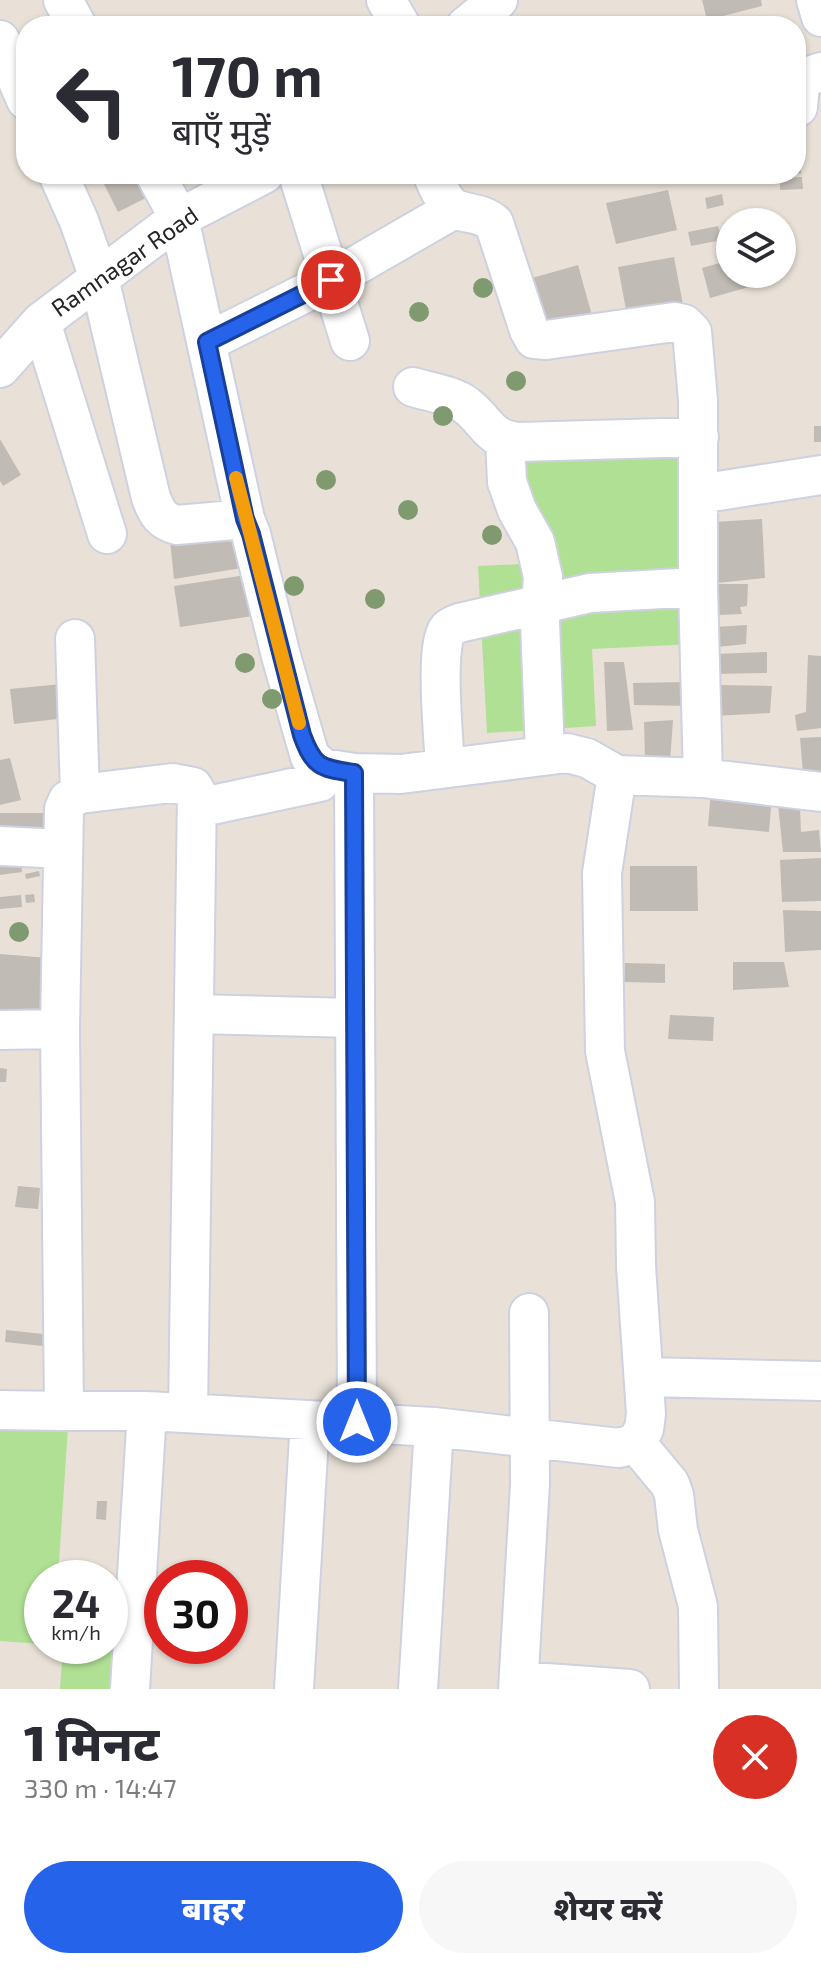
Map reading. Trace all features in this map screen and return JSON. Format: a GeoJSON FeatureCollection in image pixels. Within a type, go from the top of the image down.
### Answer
{"type":"FeatureCollection","features":[{"type":"Feature","properties":{"kind":"street"},"geometry":{"type":"LineString","coordinates":[[478,16],[498,0]]}},
{"type":"Feature","properties":{"kind":"street"},"geometry":{"type":"LineString","coordinates":[[816,0],[821,17]]}},
{"type":"Feature","properties":{"kind":"street"},"geometry":{"type":"LineString","coordinates":[[0,40],[16,77]]}},
{"type":"Feature","properties":{"kind":"street"},"geometry":{"type":"LineString","coordinates":[[62,184],[99,278],[151,498],[158,515],[167,523],[177,525],[245,519]]}},
{"type":"Feature","properties":{"kind":"street"},"geometry":{"type":"LineString","coordinates":[[160,184],[179,218],[245,519],[310,757],[337,778]]}},
{"type":"Feature","properties":{"kind":"street","name":"Ramnagar Road"},"geometry":{"type":"LineString","coordinates":[[0,368],[41,322],[99,278],[179,218],[245,184]]}},
{"type":"Feature","properties":{"kind":"street"},"geometry":{"type":"LineString","coordinates":[[301,184],[350,341]]}},
{"type":"Feature","properties":{"kind":"street"},"geometry":{"type":"LineString","coordinates":[[437,184],[454,209],[484,215],[494,223],[534,339],[546,340],[674,322],[684,324],[692,332],[699,437],[698,587],[703,778]]}},
{"type":"Feature","properties":{"kind":"street"},"geometry":{"type":"LineString","coordinates":[[207,342],[331,280],[454,209]]}},
{"type":"Feature","properties":{"kind":"street"},"geometry":{"type":"LineString","coordinates":[[41,322],[107,534]]}},
{"type":"Feature","properties":{"kind":"street"},"geometry":{"type":"LineString","coordinates":[[413,387],[467,405],[494,435],[505,440],[699,437]]}},
{"type":"Feature","properties":{"kind":"street"},"geometry":{"type":"LineString","coordinates":[[505,440],[507,482],[539,554],[543,577],[540,661],[545,755]]}},
{"type":"Feature","properties":{"kind":"street"},"geometry":{"type":"LineString","coordinates":[[699,494],[821,475]]}},
{"type":"Feature","properties":{"kind":"street"},"geometry":{"type":"LineString","coordinates":[[445,767],[440,661],[447,630],[459,623],[590,593],[698,587]]}},
{"type":"Feature","properties":{"kind":"street"},"geometry":{"type":"LineString","coordinates":[[75,639],[80,794]]}},
{"type":"Feature","properties":{"kind":"street"},"geometry":{"type":"LineString","coordinates":[[198,808],[337,778],[401,774],[567,753],[587,758],[617,775],[703,778],[821,792]]}},
{"type":"Feature","properties":{"kind":"street"},"geometry":{"type":"LineString","coordinates":[[0,1410],[188,1413],[434,1427],[619,1448],[636,1443],[644,1429],[646,1414],[635,1202],[605,1051],[602,873],[617,775]]}},
{"type":"Feature","properties":{"kind":"street"},"geometry":{"type":"LineString","coordinates":[[337,778],[355,1018],[357,1422]]}},
{"type":"Feature","properties":{"kind":"street"},"geometry":{"type":"LineString","coordinates":[[64,1411],[60,1029],[64,809],[68,800],[80,794],[181,783],[193,787],[198,808],[188,1413]]}},
{"type":"Feature","properties":{"kind":"street"},"geometry":{"type":"LineString","coordinates":[[0,846],[63,849]]}},
{"type":"Feature","properties":{"kind":"street"},"geometry":{"type":"LineString","coordinates":[[195,1014],[355,1018]]}},
{"type":"Feature","properties":{"kind":"street"},"geometry":{"type":"LineString","coordinates":[[0,1030],[60,1029]]}},
{"type":"Feature","properties":{"kind":"street"},"geometry":{"type":"LineString","coordinates":[[529,1313],[530,1484],[518,1685],[630,1689]]}},
{"type":"Feature","properties":{"kind":"street"},"geometry":{"type":"LineString","coordinates":[[644,1377],[821,1381]]}},
{"type":"Feature","properties":{"kind":"street"},"geometry":{"type":"LineString","coordinates":[[130,1689],[147,1411]]}},
{"type":"Feature","properties":{"kind":"street"},"geometry":{"type":"LineString","coordinates":[[294,1689],[310,1420]]}},
{"type":"Feature","properties":{"kind":"street"},"geometry":{"type":"LineString","coordinates":[[418,1689],[434,1427]]}},
{"type":"Feature","properties":{"kind":"street"},"geometry":{"type":"LineString","coordinates":[[636,1443],[670,1484],[674,1495],[678,1530],[698,1606],[699,1689]]}},
{"type":"Feature","properties":{"kind":"green space"},"geometry":{"type":"Polygon","coordinates":[[[682,452],[694,644],[592,649],[596,726],[487,733],[478,566],[523,564],[517,461],[682,452]]]}},
{"type":"Feature","properties":{"kind":"green space"},"geometry":{"type":"Polygon","coordinates":[[[0,1423],[68,1427],[59,1560],[24,1560],[24,1643],[0,1641],[0,1423]]]}},
{"type":"Feature","properties":{"kind":"green space"},"geometry":{"type":"Polygon","coordinates":[[[62,1664],[121,1664],[119,1689],[60,1689],[62,1664]]]}},
{"type":"Feature","properties":{"kind":"building"},"geometry":{"type":"Polygon","coordinates":[[[702,0],[761,0],[762,6],[723,16],[706,16],[702,0]]]}},
{"type":"Feature","properties":{"kind":"building"},"geometry":{"type":"Polygon","coordinates":[[[104,184],[151,184],[156,193],[118,212],[104,184]]]}},
{"type":"Feature","properties":{"kind":"building"},"geometry":{"type":"Polygon","coordinates":[[[780,184],[803,184],[803,189],[780,190],[780,184]]]}},
{"type":"Feature","properties":{"kind":"building"},"geometry":{"type":"Polygon","coordinates":[[[668,190],[677,230],[616,244],[606,203],[668,190]]]}},
{"type":"Feature","properties":{"kind":"building"},"geometry":{"type":"Polygon","coordinates":[[[722,194],[724,205],[707,209],[705,198],[722,194]]]}},
{"type":"Feature","properties":{"kind":"building"},"geometry":{"type":"Polygon","coordinates":[[[716,226],[716,241],[691,246],[688,232],[716,226]]]}},
{"type":"Feature","properties":{"kind":"building"},"geometry":{"type":"Polygon","coordinates":[[[674,257],[683,305],[627,315],[618,267],[674,257]]]}},
{"type":"Feature","properties":{"kind":"building"},"geometry":{"type":"Polygon","coordinates":[[[716,264],[716,288],[745,288],[710,298],[702,268],[716,264]]]}},
{"type":"Feature","properties":{"kind":"building"},"geometry":{"type":"Polygon","coordinates":[[[578,265],[593,319],[541,334],[525,280],[578,265]]]}},
{"type":"Feature","properties":{"kind":"building"},"geometry":{"type":"Polygon","coordinates":[[[814,426],[821,426],[821,442],[814,442],[814,426]]]}},
{"type":"Feature","properties":{"kind":"building"},"geometry":{"type":"Polygon","coordinates":[[[0,439],[21,475],[3,486],[0,481],[0,439]]]}},
{"type":"Feature","properties":{"kind":"building"},"geometry":{"type":"Polygon","coordinates":[[[762,519],[765,578],[717,583],[714,522],[762,519]]]}},
{"type":"Feature","properties":{"kind":"building"},"geometry":{"type":"Polygon","coordinates":[[[238,529],[248,567],[174,579],[170,540],[238,529]]]}},
{"type":"Feature","properties":{"kind":"building"},"geometry":{"type":"Polygon","coordinates":[[[246,575],[253,616],[180,627],[174,586],[246,575]]]}},
{"type":"Feature","properties":{"kind":"building"},"geometry":{"type":"Polygon","coordinates":[[[713,584],[748,584],[747,606],[740,607],[742,614],[719,615],[719,602],[713,600],[713,584]]]}},
{"type":"Feature","properties":{"kind":"building"},"geometry":{"type":"Polygon","coordinates":[[[747,625],[746,644],[717,647],[714,627],[747,625]]]}},
{"type":"Feature","properties":{"kind":"building"},"geometry":{"type":"Polygon","coordinates":[[[767,652],[767,673],[713,674],[715,654],[767,652]]]}},
{"type":"Feature","properties":{"kind":"building"},"geometry":{"type":"Polygon","coordinates":[[[808,655],[821,656],[821,728],[797,731],[795,715],[806,712],[808,655]]]}},
{"type":"Feature","properties":{"kind":"building"},"geometry":{"type":"Polygon","coordinates":[[[604,662],[624,662],[633,730],[607,731],[604,662]]]}},
{"type":"Feature","properties":{"kind":"building"},"geometry":{"type":"Polygon","coordinates":[[[687,682],[694,706],[634,705],[633,683],[687,682]]]}},
{"type":"Feature","properties":{"kind":"building"},"geometry":{"type":"Polygon","coordinates":[[[62,684],[66,718],[14,724],[10,689],[62,684]]]}},
{"type":"Feature","properties":{"kind":"building"},"geometry":{"type":"Polygon","coordinates":[[[716,685],[772,686],[770,713],[715,716],[716,685]]]}},
{"type":"Feature","properties":{"kind":"building"},"geometry":{"type":"Polygon","coordinates":[[[673,720],[670,762],[645,757],[644,722],[673,720]]]}},
{"type":"Feature","properties":{"kind":"building"},"geometry":{"type":"Polygon","coordinates":[[[821,737],[821,776],[803,773],[800,738],[821,737]]]}},
{"type":"Feature","properties":{"kind":"building"},"geometry":{"type":"Polygon","coordinates":[[[10,758],[21,800],[0,805],[0,760],[10,758]]]}},
{"type":"Feature","properties":{"kind":"building"},"geometry":{"type":"Polygon","coordinates":[[[711,790],[772,796],[769,832],[708,826],[711,790]]]}},
{"type":"Feature","properties":{"kind":"building"},"geometry":{"type":"Polygon","coordinates":[[[778,805],[800,808],[801,832],[819,830],[821,852],[783,852],[778,805]]]}},
{"type":"Feature","properties":{"kind":"building"},"geometry":{"type":"Polygon","coordinates":[[[0,813],[52,813],[51,833],[0,832],[0,813]]]}},
{"type":"Feature","properties":{"kind":"building"},"geometry":{"type":"Polygon","coordinates":[[[821,858],[821,901],[782,902],[780,860],[821,858]]]}},
{"type":"Feature","properties":{"kind":"building"},"geometry":{"type":"Polygon","coordinates":[[[21,862],[22,872],[0,875],[0,865],[21,862]]]}},
{"type":"Feature","properties":{"kind":"building"},"geometry":{"type":"Polygon","coordinates":[[[630,866],[697,866],[698,911],[630,911],[630,866]]]}},
{"type":"Feature","properties":{"kind":"building"},"geometry":{"type":"Polygon","coordinates":[[[39,871],[40,876],[26,879],[25,874],[39,871]]]}},
{"type":"Feature","properties":{"kind":"building"},"geometry":{"type":"Polygon","coordinates":[[[34,894],[35,902],[26,903],[25,895],[34,894]]]}},
{"type":"Feature","properties":{"kind":"building"},"geometry":{"type":"Polygon","coordinates":[[[21,895],[22,907],[0,909],[0,897],[21,895]]]}},
{"type":"Feature","properties":{"kind":"building"},"geometry":{"type":"Polygon","coordinates":[[[783,910],[821,911],[821,950],[785,952],[783,910]]]}},
{"type":"Feature","properties":{"kind":"building"},"geometry":{"type":"Polygon","coordinates":[[[0,954],[49,958],[45,1014],[0,1011],[0,954]]]}},
{"type":"Feature","properties":{"kind":"building"},"geometry":{"type":"Polygon","coordinates":[[[733,962],[784,962],[789,987],[733,990],[733,962]]]}},
{"type":"Feature","properties":{"kind":"building"},"geometry":{"type":"Polygon","coordinates":[[[625,963],[665,964],[665,983],[624,982],[625,963]]]}},
{"type":"Feature","properties":{"kind":"building"},"geometry":{"type":"Polygon","coordinates":[[[670,1015],[714,1017],[713,1041],[668,1039],[670,1015]]]}},
{"type":"Feature","properties":{"kind":"building"},"geometry":{"type":"Polygon","coordinates":[[[0,1068],[7,1069],[6,1082],[0,1082],[0,1068]]]}},
{"type":"Feature","properties":{"kind":"building"},"geometry":{"type":"Polygon","coordinates":[[[18,1186],[40,1188],[38,1209],[15,1207],[18,1186]]]}},
{"type":"Feature","properties":{"kind":"building"},"geometry":{"type":"Polygon","coordinates":[[[6,1330],[53,1335],[52,1347],[5,1342],[6,1330]]]}},
{"type":"Feature","properties":{"kind":"building"},"geometry":{"type":"Polygon","coordinates":[[[97,1501],[107,1501],[106,1520],[96,1519],[97,1501]]]}},
{"type":"Feature","properties":{"kind":"slow traffic"},"geometry":{"type":"LineString","coordinates":[[236,478],[299,723]]}},
{"type":"Feature","properties":{"kind":"route"},"geometry":{"type":"LineString","coordinates":[[331,280],[207,342],[245,519],[302,735],[310,757],[323,768],[354,773],[357,1422]]}}]}
